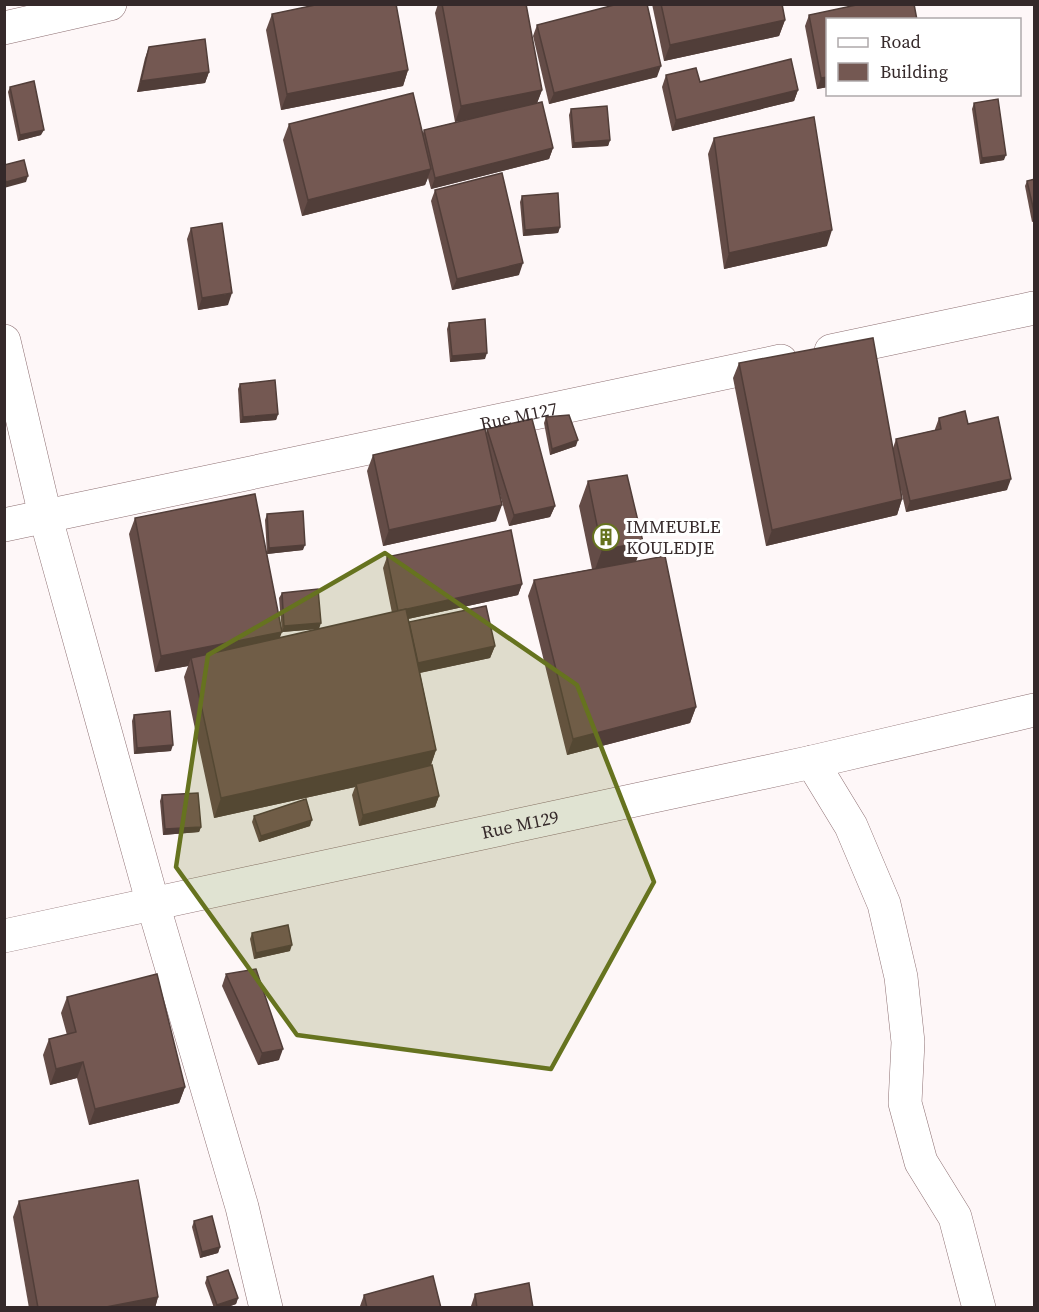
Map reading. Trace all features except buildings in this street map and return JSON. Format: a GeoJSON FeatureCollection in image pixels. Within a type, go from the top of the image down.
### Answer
{"type":"FeatureCollection","features":[{"type":"Feature","properties":{"kind":"street"},"geometry":{"type":"LineString","coordinates":[[4,28],[110,4]]}},
{"type":"Feature","properties":{"kind":"street","name":"Rue M127"},"geometry":{"type":"LineString","coordinates":[[4,525],[1035,308]]}},
{"type":"Feature","properties":{"kind":"street"},"geometry":{"type":"LineString","coordinates":[[4,341],[45,515],[153,904],[242,1207],[266,1308]]}},
{"type":"Feature","properties":{"kind":"street","name":"Rue M129"},"geometry":{"type":"LineString","coordinates":[[4,936],[812,762],[1035,710]]}},
{"type":"Feature","properties":{"kind":"street"},"geometry":{"type":"LineString","coordinates":[[812,762],[851,826],[885,904],[901,977],[907,1031],[905,1103],[921,1162],[955,1217],[979,1308]]}},
{"type":"Feature","properties":{"kind":"highlighted area"},"geometry":{"type":"Polygon","coordinates":[[[385,553],[577,685],[654,882],[551,1069],[297,1035],[176,867],[208,655],[385,553]]]}},
{"type":"Feature","properties":{"kind":"place","name":"IMMEUBLE KOULEDJE"},"geometry":{"type":"Point","coordinates":[606,537]}}]}
